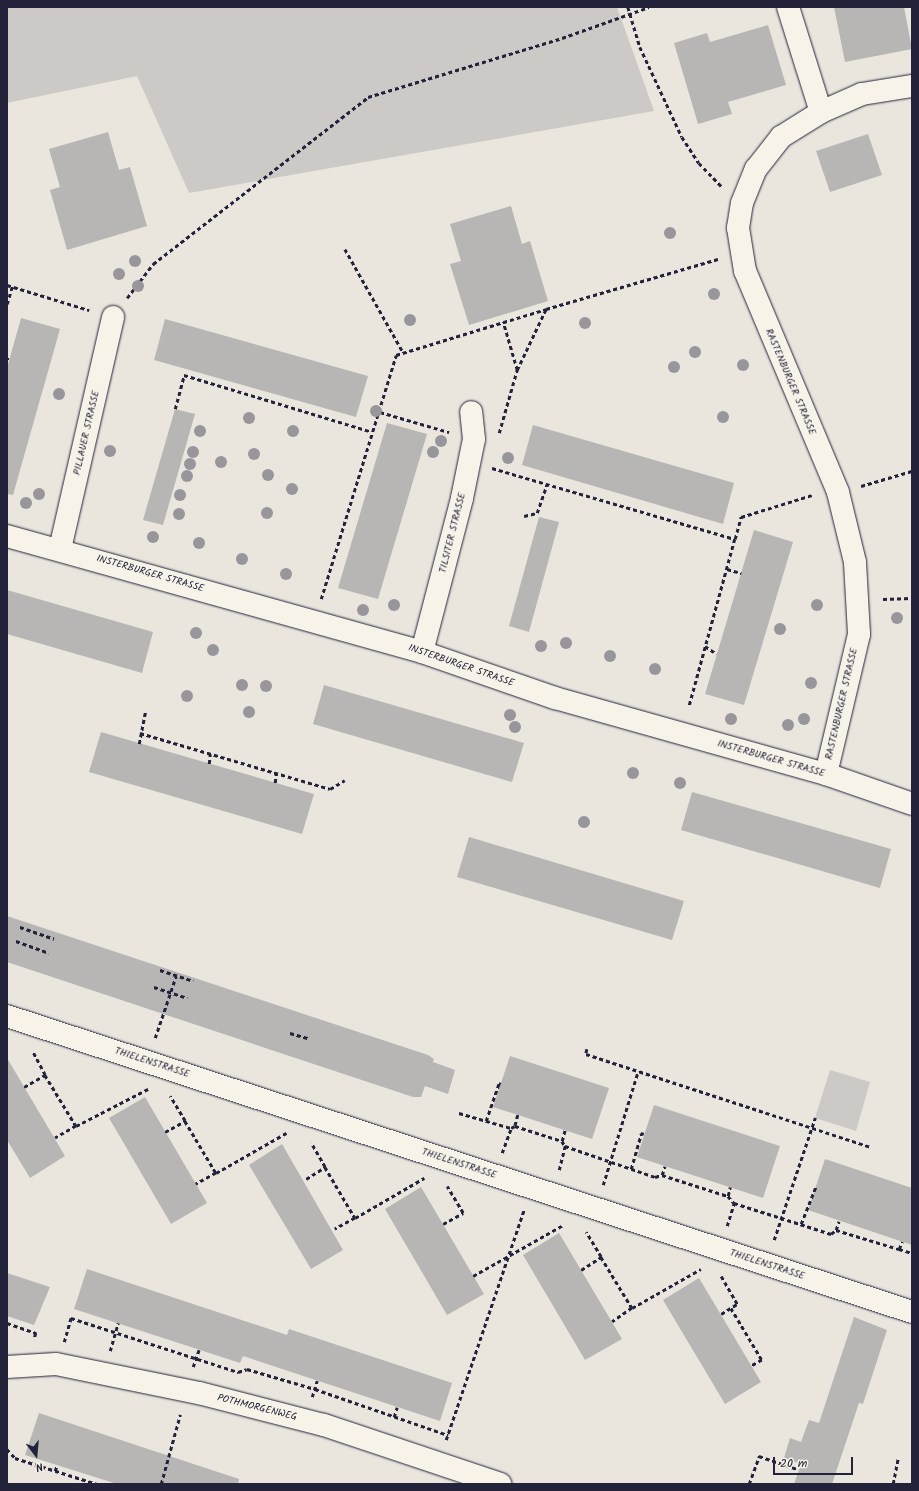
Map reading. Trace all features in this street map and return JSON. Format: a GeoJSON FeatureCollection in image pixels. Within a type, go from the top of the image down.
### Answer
{"type":"FeatureCollection","features":[{"type":"Feature","properties":{"kind":"street"},"geometry":{"type":"LineString","coordinates":[[788,7],[820,112]]}},
{"type":"Feature","properties":{"kind":"street","name":"RASTENBURGER STRASSE"},"geometry":{"type":"LineString","coordinates":[[826,774],[858,634],[855,562],[740,253],[742,203],[756,169],[781,137],[820,112],[862,94],[912,86]]}},
{"type":"Feature","properties":{"kind":"street","name":"PILLAUER STRASSE"},"geometry":{"type":"LineString","coordinates":[[60,548],[113,317]]}},
{"type":"Feature","properties":{"kind":"street","name":"TILSITER STRASSE"},"geometry":{"type":"LineString","coordinates":[[422,652],[474,439],[471,412]]}},
{"type":"Feature","properties":{"kind":"street","name":"INSTERBURGER STRASSE"},"geometry":{"type":"LineString","coordinates":[[7,536],[60,548],[422,652],[555,698],[826,774],[912,804]]}},
{"type":"Feature","properties":{"kind":"street","name":"THIELENSTRASSE"},"geometry":{"type":"LineString","coordinates":[[7,1016],[912,1312]]}},
{"type":"Feature","properties":{"kind":"street","name":"POTHMORGENWEG"},"geometry":{"type":"LineString","coordinates":[[7,1367],[56,1364],[199,1393],[324,1425],[500,1484]]}},
{"type":"Feature","properties":{"kind":"path"},"geometry":{"type":"LineString","coordinates":[[628,7],[640,47],[682,137],[699,163],[742,203]]}},
{"type":"Feature","properties":{"kind":"path"},"geometry":{"type":"LineString","coordinates":[[7,285],[113,317],[153,264],[368,97],[630,16],[649,7]]}},
{"type":"Feature","properties":{"kind":"path"},"geometry":{"type":"LineString","coordinates":[[345,248],[403,352]]}},
{"type":"Feature","properties":{"kind":"path"},"geometry":{"type":"LineString","coordinates":[[315,621],[370,431],[380,412],[396,355],[502,322],[740,253]]}},
{"type":"Feature","properties":{"kind":"path"},"geometry":{"type":"LineString","coordinates":[[7,304],[12,286]]}},
{"type":"Feature","properties":{"kind":"path"},"geometry":{"type":"LineString","coordinates":[[380,412],[495,446],[517,370],[546,309]]}},
{"type":"Feature","properties":{"kind":"path"},"geometry":{"type":"LineString","coordinates":[[502,322],[517,370]]}},
{"type":"Feature","properties":{"kind":"path"},"geometry":{"type":"LineString","coordinates":[[175,409],[184,375],[370,431]]}},
{"type":"Feature","properties":{"kind":"path"},"geometry":{"type":"LineString","coordinates":[[495,469],[735,539]]}},
{"type":"Feature","properties":{"kind":"path"},"geometry":{"type":"LineString","coordinates":[[689,707],[741,517],[912,471]]}},
{"type":"Feature","properties":{"kind":"path"},"geometry":{"type":"LineString","coordinates":[[524,516],[537,513],[547,484]]}},
{"type":"Feature","properties":{"kind":"path"},"geometry":{"type":"LineString","coordinates":[[727,569],[741,573]]}},
{"type":"Feature","properties":{"kind":"path"},"geometry":{"type":"LineString","coordinates":[[857,600],[912,598]]}},
{"type":"Feature","properties":{"kind":"path"},"geometry":{"type":"LineString","coordinates":[[705,646],[717,654]]}},
{"type":"Feature","properties":{"kind":"path"},"geometry":{"type":"LineString","coordinates":[[139,744],[145,712]]}},
{"type":"Feature","properties":{"kind":"path"},"geometry":{"type":"LineString","coordinates":[[140,733],[330,789],[345,780]]}},
{"type":"Feature","properties":{"kind":"path"},"geometry":{"type":"LineString","coordinates":[[209,764],[210,754]]}},
{"type":"Feature","properties":{"kind":"path"},"geometry":{"type":"LineString","coordinates":[[275,783],[276,774]]}},
{"type":"Feature","properties":{"kind":"path"},"geometry":{"type":"LineString","coordinates":[[20,927],[54,939]]}},
{"type":"Feature","properties":{"kind":"path"},"geometry":{"type":"LineString","coordinates":[[16,941],[49,953]]}},
{"type":"Feature","properties":{"kind":"path"},"geometry":{"type":"LineString","coordinates":[[160,970],[193,981]]}},
{"type":"Feature","properties":{"kind":"path"},"geometry":{"type":"LineString","coordinates":[[154,1041],[176,976]]}},
{"type":"Feature","properties":{"kind":"path"},"geometry":{"type":"LineString","coordinates":[[154,987],[187,998]]}},
{"type":"Feature","properties":{"kind":"path"},"geometry":{"type":"LineString","coordinates":[[290,1033],[308,1038]]}},
{"type":"Feature","properties":{"kind":"path"},"geometry":{"type":"LineString","coordinates":[[30,1049],[76,1126]]}},
{"type":"Feature","properties":{"kind":"path"},"geometry":{"type":"LineString","coordinates":[[587,1049],[586,1054],[871,1147]]}},
{"type":"Feature","properties":{"kind":"path"},"geometry":{"type":"LineString","coordinates":[[602,1187],[638,1071]]}},
{"type":"Feature","properties":{"kind":"path"},"geometry":{"type":"LineString","coordinates":[[24,1087],[45,1075]]}},
{"type":"Feature","properties":{"kind":"path"},"geometry":{"type":"LineString","coordinates":[[486,1121],[499,1082],[501,1084]]}},
{"type":"Feature","properties":{"kind":"path"},"geometry":{"type":"LineString","coordinates":[[54,1138],[154,1086]]}},
{"type":"Feature","properties":{"kind":"path"},"geometry":{"type":"LineString","coordinates":[[165,1088],[216,1173]]}},
{"type":"Feature","properties":{"kind":"path"},"geometry":{"type":"LineString","coordinates":[[459,1113],[511,1128]]}},
{"type":"Feature","properties":{"kind":"path"},"geometry":{"type":"LineString","coordinates":[[515,1126],[518,1115]]}},
{"type":"Feature","properties":{"kind":"path"},"geometry":{"type":"LineString","coordinates":[[773,1244],[813,1128],[815,1118]]}},
{"type":"Feature","properties":{"kind":"path"},"geometry":{"type":"LineString","coordinates":[[165,1132],[185,1121]]}},
{"type":"Feature","properties":{"kind":"path"},"geometry":{"type":"LineString","coordinates":[[501,1153],[511,1128],[515,1126],[562,1141],[565,1146],[630,1169],[655,1177],[662,1175],[728,1196],[734,1203],[831,1234],[836,1230],[839,1220]]}},
{"type":"Feature","properties":{"kind":"path"},"geometry":{"type":"LineString","coordinates":[[196,1184],[294,1129]]}},
{"type":"Feature","properties":{"kind":"path"},"geometry":{"type":"LineString","coordinates":[[562,1141],[566,1130]]}},
{"type":"Feature","properties":{"kind":"path"},"geometry":{"type":"LineString","coordinates":[[630,1169],[641,1133],[644,1134]]}},
{"type":"Feature","properties":{"kind":"path"},"geometry":{"type":"LineString","coordinates":[[307,1137],[355,1218]]}},
{"type":"Feature","properties":{"kind":"path"},"geometry":{"type":"LineString","coordinates":[[558,1173],[565,1146]]}},
{"type":"Feature","properties":{"kind":"path"},"geometry":{"type":"LineString","coordinates":[[662,1175],[665,1166]]}},
{"type":"Feature","properties":{"kind":"path"},"geometry":{"type":"LineString","coordinates":[[306,1179],[325,1167]]}},
{"type":"Feature","properties":{"kind":"path"},"geometry":{"type":"LineString","coordinates":[[335,1229],[430,1175]]}},
{"type":"Feature","properties":{"kind":"path"},"geometry":{"type":"LineString","coordinates":[[443,1224],[463,1213],[445,1183]]}},
{"type":"Feature","properties":{"kind":"path"},"geometry":{"type":"LineString","coordinates":[[801,1224],[816,1186]]}},
{"type":"Feature","properties":{"kind":"path"},"geometry":{"type":"LineString","coordinates":[[728,1196],[730,1187]]}},
{"type":"Feature","properties":{"kind":"path"},"geometry":{"type":"LineString","coordinates":[[726,1229],[734,1203]]}},
{"type":"Feature","properties":{"kind":"path"},"geometry":{"type":"LineString","coordinates":[[444,1445],[525,1205]]}},
{"type":"Feature","properties":{"kind":"path"},"geometry":{"type":"LineString","coordinates":[[473,1276],[570,1221]]}},
{"type":"Feature","properties":{"kind":"path"},"geometry":{"type":"LineString","coordinates":[[585,1230],[632,1308]]}},
{"type":"Feature","properties":{"kind":"path"},"geometry":{"type":"LineString","coordinates":[[836,1230],[912,1253]]}},
{"type":"Feature","properties":{"kind":"path"},"geometry":{"type":"LineString","coordinates":[[899,1249],[902,1242]]}},
{"type":"Feature","properties":{"kind":"path"},"geometry":{"type":"LineString","coordinates":[[580,1270],[601,1257]]}},
{"type":"Feature","properties":{"kind":"path"},"geometry":{"type":"LineString","coordinates":[[612,1322],[632,1308],[706,1266]]}},
{"type":"Feature","properties":{"kind":"path"},"geometry":{"type":"LineString","coordinates":[[716,1269],[737,1304],[721,1314]]}},
{"type":"Feature","properties":{"kind":"path"},"geometry":{"type":"LineString","coordinates":[[731,1308],[762,1360],[751,1366]]}},
{"type":"Feature","properties":{"kind":"path"},"geometry":{"type":"LineString","coordinates":[[62,1346],[71,1318],[238,1372],[247,1369],[315,1389],[448,1435]]}},
{"type":"Feature","properties":{"kind":"path"},"geometry":{"type":"LineString","coordinates":[[7,1323],[36,1333]]}},
{"type":"Feature","properties":{"kind":"path"},"geometry":{"type":"LineString","coordinates":[[110,1354],[118,1324]]}},
{"type":"Feature","properties":{"kind":"path"},"geometry":{"type":"LineString","coordinates":[[311,1401],[317,1381]]}},
{"type":"Feature","properties":{"kind":"path"},"geometry":{"type":"LineString","coordinates":[[394,1417],[397,1407]]}},
{"type":"Feature","properties":{"kind":"path"},"geometry":{"type":"LineString","coordinates":[[161,1484],[181,1413]]}},
{"type":"Feature","properties":{"kind":"path"},"geometry":{"type":"LineString","coordinates":[[7,1449],[15,1458],[97,1484]]}},
{"type":"Feature","properties":{"kind":"path"},"geometry":{"type":"LineString","coordinates":[[749,1484],[759,1456],[797,1469]]}},
{"type":"Feature","properties":{"kind":"path"},"geometry":{"type":"LineString","coordinates":[[893,1484],[898,1458]]}},
{"type":"Feature","properties":{"kind":"path"},"geometry":{"type":"LineString","coordinates":[[55,1471],[57,1465]]}},
{"type":"Feature","properties":{"kind":"shaded area"},"geometry":{"type":"Polygon","coordinates":[[[7,7],[617,7],[654,111],[189,193],[137,76],[7,103],[7,7]]]}},
{"type":"Feature","properties":{"kind":"shaded area"},"geometry":{"type":"Polygon","coordinates":[[[830,1070],[870,1082],[856,1131],[815,1118],[830,1070]]]}},
{"type":"Feature","properties":{"kind":"building"},"geometry":{"type":"Polygon","coordinates":[[[834,7],[904,7],[912,49],[845,62],[834,7]]]}},
{"type":"Feature","properties":{"kind":"building"},"geometry":{"type":"Polygon","coordinates":[[[768,25],[786,85],[728,102],[732,114],[698,124],[674,43],[707,33],[710,42],[768,25]]]}},
{"type":"Feature","properties":{"kind":"building"},"geometry":{"type":"Polygon","coordinates":[[[108,132],[119,170],[130,167],[147,226],[67,250],[50,190],[60,187],[49,149],[108,132]]]}},
{"type":"Feature","properties":{"kind":"building"},"geometry":{"type":"Polygon","coordinates":[[[868,134],[882,175],[830,192],[816,151],[868,134]]]}},
{"type":"Feature","properties":{"kind":"building"},"geometry":{"type":"Polygon","coordinates":[[[511,206],[522,244],[530,241],[548,301],[469,325],[450,264],[461,261],[450,224],[511,206]]]}},
{"type":"Feature","properties":{"kind":"building"},"geometry":{"type":"Polygon","coordinates":[[[21,318],[60,329],[13,495],[7,494],[7,368],[21,318]]]}},
{"type":"Feature","properties":{"kind":"building"},"geometry":{"type":"Polygon","coordinates":[[[165,319],[368,376],[356,417],[154,360],[165,319]]]}},
{"type":"Feature","properties":{"kind":"building"},"geometry":{"type":"Polygon","coordinates":[[[175,409],[195,414],[163,525],[143,520],[175,409]]]}},
{"type":"Feature","properties":{"kind":"building"},"geometry":{"type":"Polygon","coordinates":[[[387,423],[427,434],[378,599],[338,588],[387,423]]]}},
{"type":"Feature","properties":{"kind":"building"},"geometry":{"type":"Polygon","coordinates":[[[533,425],[734,483],[723,524],[522,465],[533,425]]]}},
{"type":"Feature","properties":{"kind":"building"},"geometry":{"type":"Polygon","coordinates":[[[539,517],[559,522],[529,632],[509,626],[539,517]]]}},
{"type":"Feature","properties":{"kind":"building"},"geometry":{"type":"Polygon","coordinates":[[[754,530],[793,542],[744,705],[705,694],[754,530]]]}},
{"type":"Feature","properties":{"kind":"building"},"geometry":{"type":"Polygon","coordinates":[[[7,590],[153,632],[142,673],[7,634],[7,590]]]}},
{"type":"Feature","properties":{"kind":"building"},"geometry":{"type":"Polygon","coordinates":[[[324,685],[524,743],[512,782],[313,724],[324,685]]]}},
{"type":"Feature","properties":{"kind":"building"},"geometry":{"type":"Polygon","coordinates":[[[101,732],[314,794],[302,834],[89,772],[101,732]]]}},
{"type":"Feature","properties":{"kind":"building"},"geometry":{"type":"Polygon","coordinates":[[[692,792],[891,849],[880,888],[681,830],[692,792]]]}},
{"type":"Feature","properties":{"kind":"building"},"geometry":{"type":"Polygon","coordinates":[[[469,837],[684,901],[672,940],[457,877],[469,837]]]}},
{"type":"Feature","properties":{"kind":"building"},"geometry":{"type":"Polygon","coordinates":[[[7,916],[428,1055],[434,1059],[433,1062],[455,1070],[448,1094],[425,1086],[421,1097],[413,1097],[7,962],[7,916]]]}},
{"type":"Feature","properties":{"kind":"building"},"geometry":{"type":"Polygon","coordinates":[[[510,1056],[609,1088],[592,1139],[493,1107],[510,1056]]]}},
{"type":"Feature","properties":{"kind":"building"},"geometry":{"type":"Polygon","coordinates":[[[7,1058],[65,1156],[30,1178],[7,1140],[7,1058]]]}},
{"type":"Feature","properties":{"kind":"building"},"geometry":{"type":"Polygon","coordinates":[[[145,1097],[207,1203],[171,1224],[109,1118],[145,1097]]]}},
{"type":"Feature","properties":{"kind":"building"},"geometry":{"type":"Polygon","coordinates":[[[654,1105],[780,1146],[763,1198],[637,1157],[654,1105]]]}},
{"type":"Feature","properties":{"kind":"building"},"geometry":{"type":"Polygon","coordinates":[[[282,1144],[343,1250],[311,1269],[249,1165],[282,1144]]]}},
{"type":"Feature","properties":{"kind":"building"},"geometry":{"type":"Polygon","coordinates":[[[825,1159],[912,1188],[912,1245],[808,1210],[825,1159]]]}},
{"type":"Feature","properties":{"kind":"building"},"geometry":{"type":"Polygon","coordinates":[[[421,1187],[484,1294],[447,1315],[385,1209],[421,1187]]]}},
{"type":"Feature","properties":{"kind":"building"},"geometry":{"type":"Polygon","coordinates":[[[559,1233],[622,1339],[585,1360],[523,1255],[559,1233]]]}},
{"type":"Feature","properties":{"kind":"building"},"geometry":{"type":"Polygon","coordinates":[[[87,1269],[287,1335],[289,1329],[452,1383],[440,1421],[243,1356],[240,1363],[74,1309],[87,1269]]]}},
{"type":"Feature","properties":{"kind":"building"},"geometry":{"type":"Polygon","coordinates":[[[7,1273],[50,1287],[34,1325],[7,1316],[7,1273]]]}},
{"type":"Feature","properties":{"kind":"building"},"geometry":{"type":"Polygon","coordinates":[[[699,1278],[761,1382],[725,1404],[663,1300],[699,1278]]]}},
{"type":"Feature","properties":{"kind":"building"},"geometry":{"type":"Polygon","coordinates":[[[854,1317],[887,1330],[863,1404],[859,1403],[832,1484],[794,1484],[801,1464],[784,1458],[790,1438],[801,1442],[809,1420],[819,1423],[854,1317]]]}},
{"type":"Feature","properties":{"kind":"building"},"geometry":{"type":"Polygon","coordinates":[[[39,1413],[239,1479],[238,1484],[117,1484],[25,1455],[39,1413]]]}}]}
